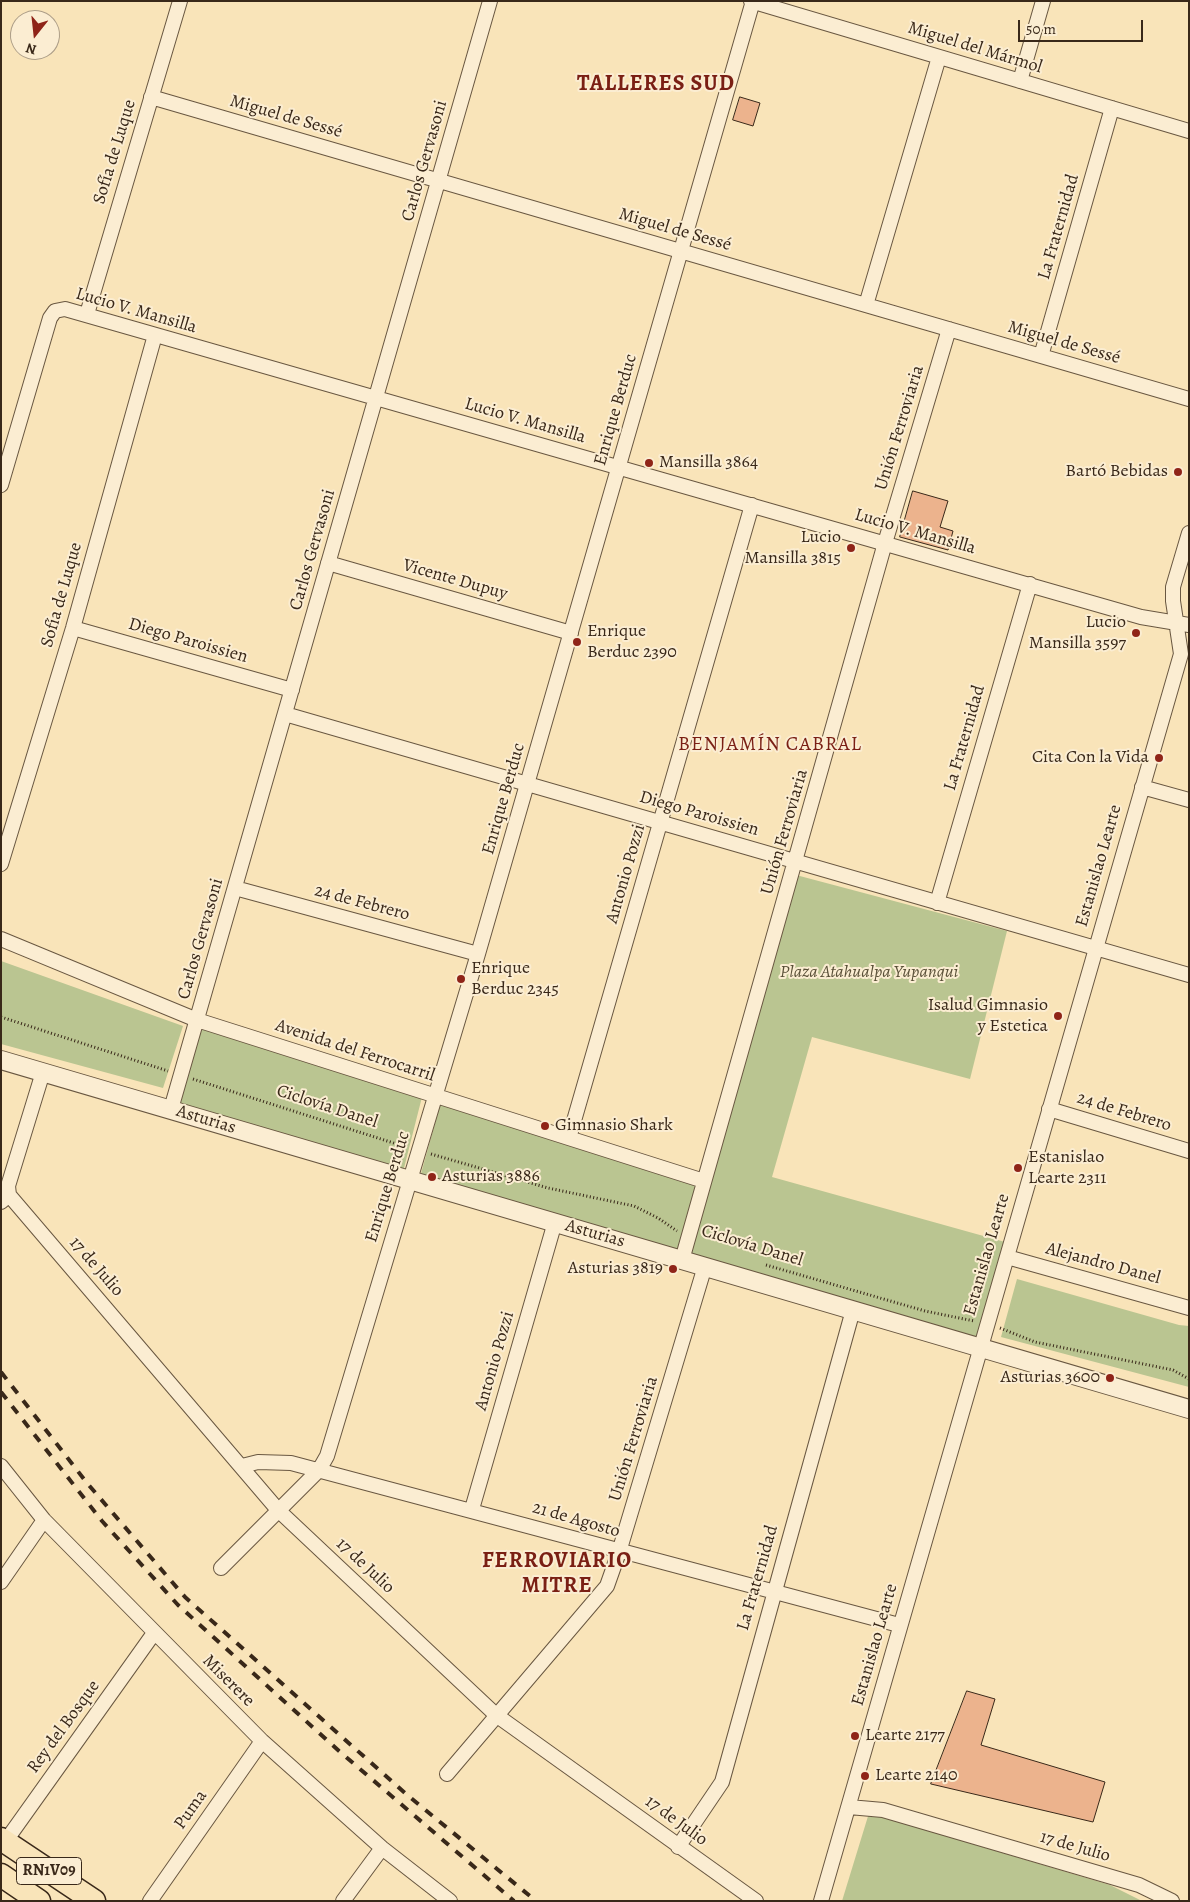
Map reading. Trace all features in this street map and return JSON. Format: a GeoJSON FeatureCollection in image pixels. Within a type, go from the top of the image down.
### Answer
{"type":"FeatureCollection","features":[{"type":"Feature","properties":{"kind":"main road","name":"RN1V09"},"geometry":{"type":"LineString","coordinates":[[3,1840],[94,1901]]}},
{"type":"Feature","properties":{"kind":"main road","name":"RN1V09"},"geometry":{"type":"LineString","coordinates":[[1,1876],[39,1901]]}},
{"type":"Feature","properties":{"kind":"street","name":"Sofía de Luque"},"geometry":{"type":"LineString","coordinates":[[87,314],[180,1]]}},
{"type":"Feature","properties":{"kind":"street","name":"Carlos Gervasoni"},"geometry":{"type":"LineString","coordinates":[[171,1109],[377,399],[490,1]]}},
{"type":"Feature","properties":{"kind":"street","name":"Miguel del Mármol"},"geometry":{"type":"LineString","coordinates":[[752,1],[1189,131]]}},
{"type":"Feature","properties":{"kind":"street","name":"Enrique Berduc"},"geometry":{"type":"LineString","coordinates":[[221,1568],[319,1470],[327,1456],[478,954],[752,1]]}},
{"type":"Feature","properties":{"kind":"street"},"geometry":{"type":"LineString","coordinates":[[1020,81],[1044,1]]}},
{"type":"Feature","properties":{"kind":"street"},"geometry":{"type":"LineString","coordinates":[[866,305],[939,57]]}},
{"type":"Feature","properties":{"kind":"street","name":"Miguel de Sessé"},"geometry":{"type":"LineString","coordinates":[[151,97],[1189,399]]}},
{"type":"Feature","properties":{"kind":"street","name":"La Fraternidad"},"geometry":{"type":"LineString","coordinates":[[1041,356],[1112,108]]}},
{"type":"Feature","properties":{"kind":"street","name":"Lucio V. Mansilla"},"geometry":{"type":"LineString","coordinates":[[1,485],[50,318],[55,311],[65,309],[1142,617],[1183,624]]}},
{"type":"Feature","properties":{"kind":"street","name":"Unión Ferroviaria"},"geometry":{"type":"LineString","coordinates":[[682,1260],[885,543],[949,329]]}},
{"type":"Feature","properties":{"kind":"street","name":"Sofía de Luque"},"geometry":{"type":"LineString","coordinates":[[1,864],[73,628],[155,335]]}},
{"type":"Feature","properties":{"kind":"street","name":"Antonio Pozzi"},"geometry":{"type":"LineString","coordinates":[[569,1138],[752,505]]}},
{"type":"Feature","properties":{"kind":"street","name":"Estanislao Learte"},"geometry":{"type":"LineString","coordinates":[[821,1901],[1181,654],[1183,624],[1173,587],[1189,533]]}},
{"type":"Feature","properties":{"kind":"street","name":"Vicente Dupuy"},"geometry":{"type":"LineString","coordinates":[[328,563],[571,633]]}},
{"type":"Feature","properties":{"kind":"street","name":"La Fraternidad"},"geometry":{"type":"LineString","coordinates":[[937,903],[1030,584]]}},
{"type":"Feature","properties":{"kind":"street","name":"Diego Paroissien"},"geometry":{"type":"LineString","coordinates":[[73,628],[292,690]]}},
{"type":"Feature","properties":{"kind":"street","name":"Diego Paroissien"},"geometry":{"type":"LineString","coordinates":[[285,714],[1189,975]]}},
{"type":"Feature","properties":{"kind":"street"},"geometry":{"type":"LineString","coordinates":[[1142,787],[1189,800]]}},
{"type":"Feature","properties":{"kind":"street","name":"24 de Febrero"},"geometry":{"type":"LineString","coordinates":[[235,888],[478,954]]}},
{"type":"Feature","properties":{"kind":"street","name":"Avenida del Ferrocarril"},"geometry":{"type":"LineString","coordinates":[[1,939],[197,1020],[704,1181]]}},
{"type":"Feature","properties":{"kind":"street","name":"Asturias"},"geometry":{"type":"LineString","coordinates":[[1,1060],[1189,1409]]}},
{"type":"Feature","properties":{"kind":"street"},"geometry":{"type":"LineString","coordinates":[[5,1198],[43,1072]]}},
{"type":"Feature","properties":{"kind":"street","name":"24 de Febrero"},"geometry":{"type":"LineString","coordinates":[[1049,1109],[1189,1151]]}},
{"type":"Feature","properties":{"kind":"street","name":"17 de Julio"},"geometry":{"type":"LineString","coordinates":[[5,1198],[242,1466],[278,1510],[496,1715],[756,1901]]}},
{"type":"Feature","properties":{"kind":"street","name":"Antonio Pozzi"},"geometry":{"type":"LineString","coordinates":[[472,1510],[555,1222]]}},
{"type":"Feature","properties":{"kind":"street","name":"Alejandro Danel"},"geometry":{"type":"LineString","coordinates":[[1007,1257],[1189,1308]]}},
{"type":"Feature","properties":{"kind":"street","name":"Unión Ferroviaria"},"geometry":{"type":"LineString","coordinates":[[447,1774],[607,1586],[620,1552],[705,1266]]}},
{"type":"Feature","properties":{"kind":"street","name":"La Fraternidad"},"geometry":{"type":"LineString","coordinates":[[678,1847],[722,1782],[773,1592],[853,1310]]}},
{"type":"Feature","properties":{"kind":"street","name":"21 de Agosto"},"geometry":{"type":"LineString","coordinates":[[242,1466],[258,1462],[291,1463],[899,1626]]}},
{"type":"Feature","properties":{"kind":"street","name":"Miserere"},"geometry":{"type":"LineString","coordinates":[[1,1466],[44,1520],[262,1741],[382,1848],[450,1901]]}},
{"type":"Feature","properties":{"kind":"street"},"geometry":{"type":"LineString","coordinates":[[1,1582],[44,1520]]}},
{"type":"Feature","properties":{"kind":"street","name":"Rey del Bosque"},"geometry":{"type":"LineString","coordinates":[[3,1840],[154,1633]]}},
{"type":"Feature","properties":{"kind":"street","name":"Puma"},"geometry":{"type":"LineString","coordinates":[[150,1901],[262,1741]]}},
{"type":"Feature","properties":{"kind":"street","name":"17 de Julio"},"geometry":{"type":"LineString","coordinates":[[849,1807],[883,1810],[1139,1885],[1172,1901]]}},
{"type":"Feature","properties":{"kind":"street"},"geometry":{"type":"LineString","coordinates":[[343,1901],[382,1848]]}},
{"type":"Feature","properties":{"kind":"path","name":"Ciclovía Danel"},"geometry":{"type":"LineString","coordinates":[[1,1017],[418,1151],[548,1188],[634,1206],[658,1218],[688,1240]]}},
{"type":"Feature","properties":{"kind":"path","name":"Ciclovía Danel"},"geometry":{"type":"LineString","coordinates":[[762,1264],[925,1311],[987,1324],[1035,1342],[1174,1370],[1189,1379]]}},
{"type":"Feature","properties":{"kind":"green space","name":"Plaza Atahualpa Yupanqui"},"geometry":{"type":"Polygon","coordinates":[[[796,875],[1007,931],[970,1079],[812,1037],[772,1177],[1005,1242],[977,1343],[686,1257],[796,875]]]}},
{"type":"Feature","properties":{"kind":"green space"},"geometry":{"type":"Polygon","coordinates":[[[1,961],[183,1026],[163,1088],[1,1044],[1,961]]]}},
{"type":"Feature","properties":{"kind":"green space"},"geometry":{"type":"Polygon","coordinates":[[[201,1027],[422,1097],[403,1172],[179,1105],[201,1027]]]}},
{"type":"Feature","properties":{"kind":"green space"},"geometry":{"type":"Polygon","coordinates":[[[441,1102],[700,1184],[679,1254],[420,1177],[441,1102]]]}},
{"type":"Feature","properties":{"kind":"green space"},"geometry":{"type":"Polygon","coordinates":[[[1017,1279],[1179,1325],[1189,1326],[1189,1387],[1001,1337],[1017,1279]]]}},
{"type":"Feature","properties":{"kind":"green space"},"geometry":{"type":"Polygon","coordinates":[[[869,1813],[1110,1885],[1142,1901],[842,1901],[869,1813]]]}},
{"type":"Feature","properties":{"kind":"building"},"geometry":{"type":"Polygon","coordinates":[[[740,97],[760,103],[753,126],[733,120],[740,97]]]}},
{"type":"Feature","properties":{"kind":"building"},"geometry":{"type":"Polygon","coordinates":[[[913,491],[948,501],[940,527],[953,531],[948,550],[900,537],[913,491]]]}},
{"type":"Feature","properties":{"kind":"building"},"geometry":{"type":"Polygon","coordinates":[[[967,1691],[995,1699],[981,1745],[1105,1782],[1093,1822],[931,1784],[967,1691]]]}},
{"type":"Feature","properties":{"kind":"railway"},"geometry":{"type":"LineString","coordinates":[[1,1372],[87,1483],[185,1597],[406,1794],[536,1901]]}},
{"type":"Feature","properties":{"kind":"railway"},"geometry":{"type":"LineString","coordinates":[[1,1392],[102,1521],[178,1605],[339,1751],[514,1901]]}},
{"type":"Feature","properties":{"kind":"place","name":"Mansilla 3864"},"geometry":{"type":"Point","coordinates":[649,463]}},
{"type":"Feature","properties":{"kind":"place","name":"Bartó Bebidas"},"geometry":{"type":"Point","coordinates":[1178,472]}},
{"type":"Feature","properties":{"kind":"place","name":"Lucio Mansilla 3815"},"geometry":{"type":"Point","coordinates":[851,548]}},
{"type":"Feature","properties":{"kind":"place","name":"Lucio Mansilla 3597"},"geometry":{"type":"Point","coordinates":[1136,633]}},
{"type":"Feature","properties":{"kind":"place","name":"Enrique Berduc 2390"},"geometry":{"type":"Point","coordinates":[577,642]}},
{"type":"Feature","properties":{"kind":"place","name":"Cita Con la Vida"},"geometry":{"type":"Point","coordinates":[1159,758]}},
{"type":"Feature","properties":{"kind":"place","name":"Enrique Berduc 2345"},"geometry":{"type":"Point","coordinates":[461,979]}},
{"type":"Feature","properties":{"kind":"place","name":"Isalud Gimnasio y Estetica"},"geometry":{"type":"Point","coordinates":[1058,1016]}},
{"type":"Feature","properties":{"kind":"place","name":"Gimnasio Shark"},"geometry":{"type":"Point","coordinates":[545,1126]}},
{"type":"Feature","properties":{"kind":"place","name":"Estanislao Learte 2311"},"geometry":{"type":"Point","coordinates":[1018,1168]}},
{"type":"Feature","properties":{"kind":"place","name":"Asturias 3886"},"geometry":{"type":"Point","coordinates":[432,1177]}},
{"type":"Feature","properties":{"kind":"place","name":"Asturias 3819"},"geometry":{"type":"Point","coordinates":[673,1269]}},
{"type":"Feature","properties":{"kind":"place","name":"Asturias 3600"},"geometry":{"type":"Point","coordinates":[1110,1378]}},
{"type":"Feature","properties":{"kind":"place","name":"Learte 2177"},"geometry":{"type":"Point","coordinates":[855,1736]}},
{"type":"Feature","properties":{"kind":"place","name":"Learte 2140"},"geometry":{"type":"Point","coordinates":[865,1776]}},
{"type":"Feature","properties":{"kind":"district","name":"TALLERES SUD"},"geometry":{"type":"Point","coordinates":[656,85]}},
{"type":"Feature","properties":{"kind":"district","name":"BENJAMÍN CABRAL"},"geometry":{"type":"Point","coordinates":[770,745]}},
{"type":"Feature","properties":{"kind":"district","name":"FERROVIARIO MITRE"},"geometry":{"type":"Point","coordinates":[557,1574]}}]}
